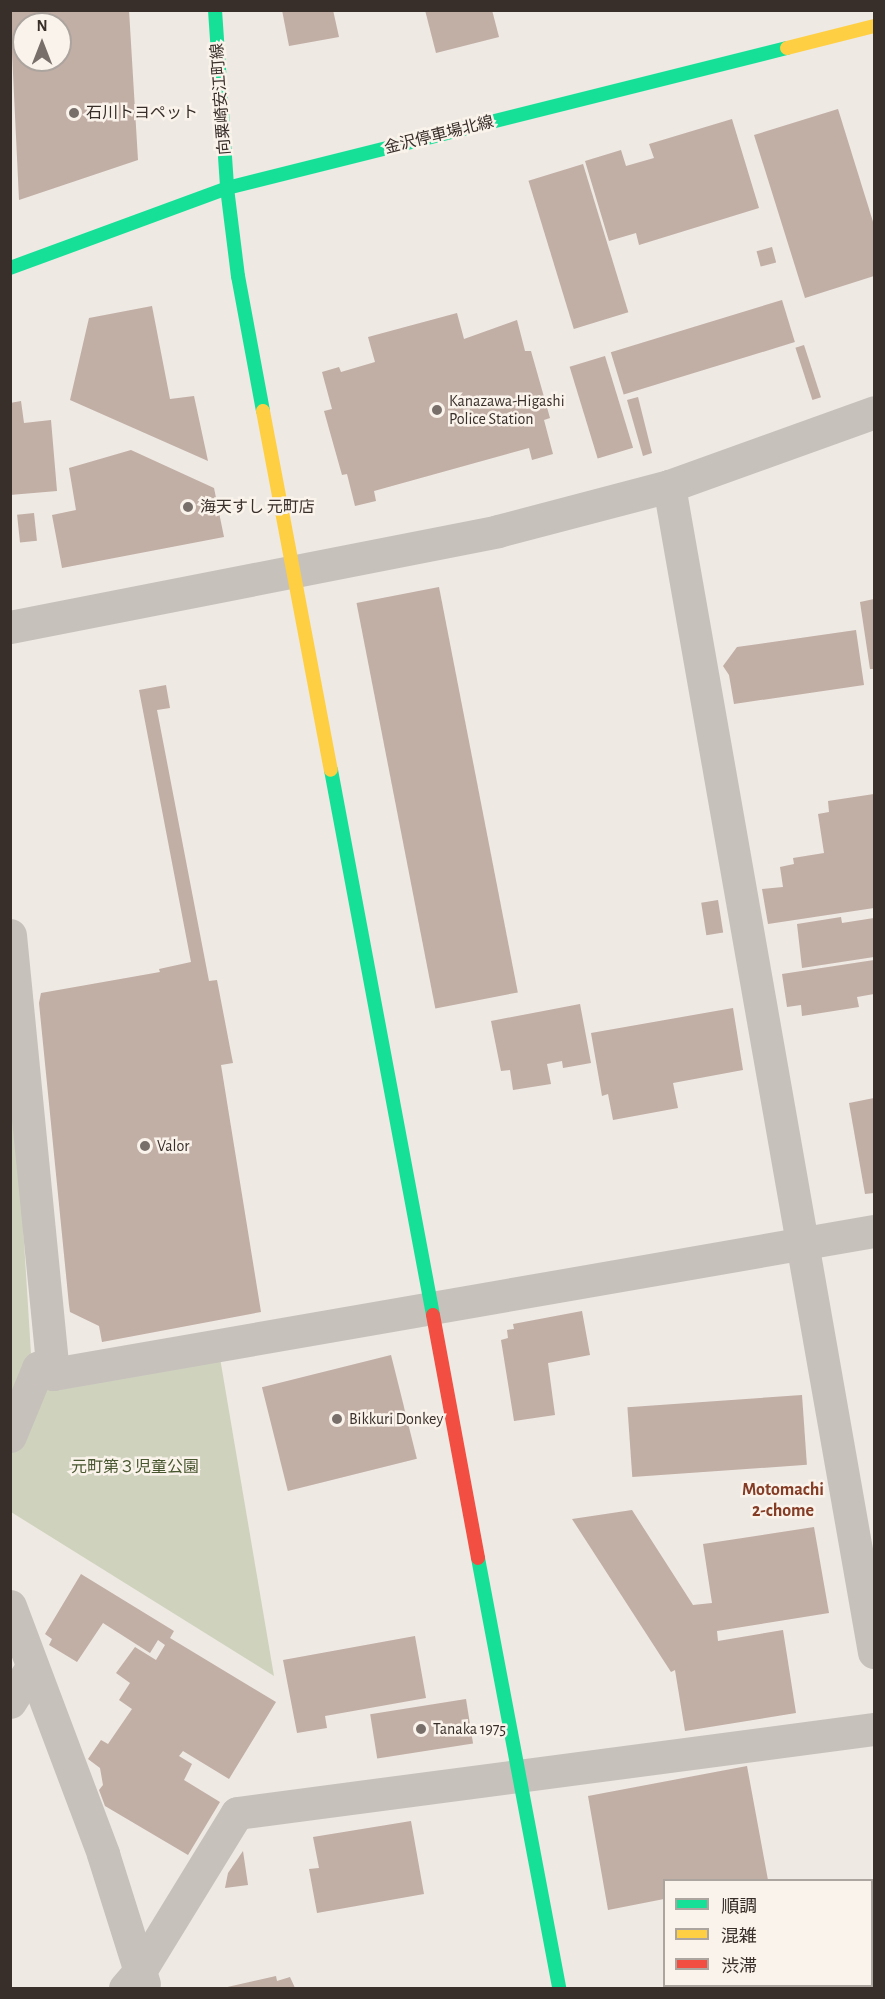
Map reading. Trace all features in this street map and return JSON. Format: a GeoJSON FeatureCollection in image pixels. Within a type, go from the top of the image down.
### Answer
{"type":"FeatureCollection","features":[{"type":"Feature","properties":{"kind":"street","name":"向粟崎安江町線"},"geometry":{"type":"LineString","coordinates":[[215,10],[227,188],[238,276],[291,571],[558,1989]]}},
{"type":"Feature","properties":{"kind":"street","name":"金沢停車場北線"},"geometry":{"type":"LineString","coordinates":[[10,268],[227,188],[874,26]]}},
{"type":"Feature","properties":{"kind":"street"},"geometry":{"type":"LineString","coordinates":[[10,627],[498,531],[669,486],[874,412]]}},
{"type":"Feature","properties":{"kind":"street"},"geometry":{"type":"LineString","coordinates":[[669,486],[874,1652]]}},
{"type":"Feature","properties":{"kind":"street"},"geometry":{"type":"LineString","coordinates":[[10,935],[53,1374]]}},
{"type":"Feature","properties":{"kind":"street"},"geometry":{"type":"LineString","coordinates":[[10,1436],[38,1368],[53,1374],[874,1231]]}},
{"type":"Feature","properties":{"kind":"street"},"geometry":{"type":"LineString","coordinates":[[10,1606],[31,1669],[103,1854],[137,1983]]}},
{"type":"Feature","properties":{"kind":"street"},"geometry":{"type":"LineString","coordinates":[[10,1702],[31,1669]]}},
{"type":"Feature","properties":{"kind":"street"},"geometry":{"type":"LineString","coordinates":[[137,1983],[237,1813],[874,1729]]}},
{"type":"Feature","properties":{"kind":"green space","name":"元町第３児童公園"},"geometry":{"type":"Polygon","coordinates":[[[10,1016],[31,1354],[38,1368],[219,1352],[274,1676],[11,1512],[10,1016]]]}},
{"type":"Feature","properties":{"kind":"building","name":"石川トヨペット"},"geometry":{"type":"Polygon","coordinates":[[[10,10],[129,10],[138,160],[19,200],[13,72],[72,72],[72,12],[12,12],[12,52],[10,10]]]}},
{"type":"Feature","properties":{"kind":"building"},"geometry":{"type":"Polygon","coordinates":[[[282,10],[333,10],[339,37],[289,46],[282,10]]]}},
{"type":"Feature","properties":{"kind":"building"},"geometry":{"type":"Polygon","coordinates":[[[425,10],[492,10],[499,37],[436,53],[425,10]]]}},
{"type":"Feature","properties":{"kind":"building"},"geometry":{"type":"Polygon","coordinates":[[[838,109],[874,225],[874,276],[805,298],[754,135],[838,109]]]}},
{"type":"Feature","properties":{"kind":"building"},"geometry":{"type":"Polygon","coordinates":[[[732,119],[759,208],[639,245],[636,233],[609,241],[585,161],[621,150],[626,166],[654,158],[649,144],[732,119]]]}},
{"type":"Feature","properties":{"kind":"building"},"geometry":{"type":"Polygon","coordinates":[[[583,164],[628,312],[574,329],[528,181],[583,164]]]}},
{"type":"Feature","properties":{"kind":"building"},"geometry":{"type":"Polygon","coordinates":[[[772,247],[776,262],[761,267],[757,251],[772,247]]]}},
{"type":"Feature","properties":{"kind":"building"},"geometry":{"type":"Polygon","coordinates":[[[782,300],[795,342],[624,394],[611,352],[782,300]]]}},
{"type":"Feature","properties":{"kind":"building"},"geometry":{"type":"Polygon","coordinates":[[[152,306],[170,399],[194,396],[208,461],[70,400],[89,318],[152,306]]]}},
{"type":"Feature","properties":{"kind":"building","name":"Kanazawa-Higashi Police Station"},"geometry":{"type":"Polygon","coordinates":[[[457,313],[464,339],[517,320],[525,351],[531,351],[550,418],[544,420],[553,454],[532,460],[529,448],[374,491],[376,501],[355,506],[347,474],[342,475],[324,411],[332,409],[322,372],[339,367],[341,372],[375,362],[368,337],[457,313]]]}},
{"type":"Feature","properties":{"kind":"building"},"geometry":{"type":"Polygon","coordinates":[[[804,345],[821,397],[812,400],[795,348],[804,345]]]}},
{"type":"Feature","properties":{"kind":"building"},"geometry":{"type":"Polygon","coordinates":[[[605,356],[633,448],[598,459],[570,367],[605,356]]]}},
{"type":"Feature","properties":{"kind":"building"},"geometry":{"type":"Polygon","coordinates":[[[638,397],[652,453],[643,456],[627,400],[638,397]]]}},
{"type":"Feature","properties":{"kind":"building"},"geometry":{"type":"Polygon","coordinates":[[[21,401],[24,423],[51,420],[57,491],[10,495],[10,403],[21,401]]]}},
{"type":"Feature","properties":{"kind":"building"},"geometry":{"type":"Polygon","coordinates":[[[131,450],[214,488],[224,537],[62,568],[52,515],[76,510],[69,468],[131,450]]]}},
{"type":"Feature","properties":{"kind":"building"},"geometry":{"type":"Polygon","coordinates":[[[34,513],[37,541],[20,543],[17,515],[34,513]]]}},
{"type":"Feature","properties":{"kind":"building"},"geometry":{"type":"Polygon","coordinates":[[[439,587],[518,992],[435,1008],[357,603],[439,587]]]}},
{"type":"Feature","properties":{"kind":"building"},"geometry":{"type":"Polygon","coordinates":[[[874,599],[874,669],[870,669],[860,602],[874,599]]]}},
{"type":"Feature","properties":{"kind":"building"},"geometry":{"type":"Polygon","coordinates":[[[856,630],[864,685],[734,704],[729,675],[723,666],[737,647],[856,630]]]}},
{"type":"Feature","properties":{"kind":"building","name":"Valor"},"geometry":{"type":"Polygon","coordinates":[[[166,685],[170,708],[157,710],[209,981],[217,980],[233,1063],[221,1065],[261,1312],[102,1342],[99,1326],[70,1312],[39,1003],[41,993],[160,972],[159,969],[191,962],[139,690],[166,685]]]}},
{"type":"Feature","properties":{"kind":"building"},"geometry":{"type":"Polygon","coordinates":[[[874,794],[874,908],[768,924],[762,889],[783,887],[780,867],[794,864],[793,858],[824,853],[818,814],[829,812],[828,801],[874,794]]]}},
{"type":"Feature","properties":{"kind":"building"},"geometry":{"type":"Polygon","coordinates":[[[718,900],[723,933],[706,935],[701,903],[718,900]]]}},
{"type":"Feature","properties":{"kind":"building"},"geometry":{"type":"Polygon","coordinates":[[[841,917],[842,923],[874,918],[874,957],[802,968],[797,924],[841,917]]]}},
{"type":"Feature","properties":{"kind":"building"},"geometry":{"type":"Polygon","coordinates":[[[874,960],[874,994],[857,997],[859,1007],[802,1016],[801,1005],[787,1007],[782,974],[874,960]]]}},
{"type":"Feature","properties":{"kind":"building"},"geometry":{"type":"Polygon","coordinates":[[[580,1004],[591,1063],[563,1068],[562,1061],[547,1064],[551,1084],[513,1090],[510,1070],[501,1071],[491,1021],[580,1004]]]}},
{"type":"Feature","properties":{"kind":"building"},"geometry":{"type":"Polygon","coordinates":[[[733,1008],[743,1070],[673,1083],[678,1108],[613,1120],[608,1094],[602,1096],[591,1033],[733,1008]]]}},
{"type":"Feature","properties":{"kind":"building"},"geometry":{"type":"Polygon","coordinates":[[[874,1098],[874,1193],[865,1194],[849,1103],[874,1098]]]}},
{"type":"Feature","properties":{"kind":"building"},"geometry":{"type":"Polygon","coordinates":[[[582,1311],[590,1355],[548,1363],[555,1415],[514,1421],[501,1340],[508,1338],[507,1330],[514,1329],[513,1324],[582,1311]]]}},
{"type":"Feature","properties":{"kind":"building","name":"Bikkuri Donkey"},"geometry":{"type":"Polygon","coordinates":[[[391,1355],[417,1459],[288,1491],[262,1387],[391,1355]]]}},
{"type":"Feature","properties":{"kind":"building"},"geometry":{"type":"Polygon","coordinates":[[[802,1395],[807,1465],[632,1477],[627,1407],[802,1395]]]}},
{"type":"Feature","properties":{"kind":"building"},"geometry":{"type":"Polygon","coordinates":[[[632,1510],[693,1605],[712,1603],[703,1544],[814,1527],[829,1613],[717,1631],[718,1641],[783,1630],[796,1713],[685,1731],[675,1670],[671,1672],[572,1519],[632,1510]]]}},
{"type":"Feature","properties":{"kind":"building"},"geometry":{"type":"Polygon","coordinates":[[[81,1574],[174,1631],[170,1638],[276,1702],[229,1779],[183,1751],[179,1756],[192,1764],[184,1780],[220,1802],[188,1855],[105,1806],[99,1790],[103,1785],[100,1768],[88,1759],[101,1740],[108,1744],[132,1709],[119,1700],[130,1683],[116,1673],[135,1647],[156,1660],[165,1645],[158,1640],[150,1653],[103,1623],[77,1662],[49,1645],[52,1639],[45,1634],[81,1574]]]}},
{"type":"Feature","properties":{"kind":"building"},"geometry":{"type":"Polygon","coordinates":[[[415,1636],[426,1698],[325,1716],[327,1728],[297,1733],[283,1660],[415,1636]]]}},
{"type":"Feature","properties":{"kind":"building","name":"Tanaka 1975"},"geometry":{"type":"Polygon","coordinates":[[[466,1699],[473,1743],[377,1759],[370,1714],[466,1699]]]}},
{"type":"Feature","properties":{"kind":"building"},"geometry":{"type":"Polygon","coordinates":[[[747,1766],[768,1879],[663,1879],[663,1899],[608,1910],[588,1796],[747,1766]]]}},
{"type":"Feature","properties":{"kind":"building"},"geometry":{"type":"Polygon","coordinates":[[[411,1821],[424,1894],[317,1913],[309,1869],[319,1868],[313,1837],[411,1821]]]}},
{"type":"Feature","properties":{"kind":"building"},"geometry":{"type":"Polygon","coordinates":[[[243,1851],[248,1885],[225,1888],[228,1873],[243,1851]]]}},
{"type":"Feature","properties":{"kind":"building"},"geometry":{"type":"Polygon","coordinates":[[[276,1976],[277,1981],[290,1977],[295,1988],[223,1988],[276,1976]]]}},
{"type":"Feature","properties":{"kind":"traffic: fast"},"geometry":{"type":"LineString","coordinates":[[215,10],[227,188],[238,276],[263,411]]}},
{"type":"Feature","properties":{"kind":"traffic: fast"},"geometry":{"type":"LineString","coordinates":[[10,268],[227,188],[787,48]]}},
{"type":"Feature","properties":{"kind":"traffic: fast"},"geometry":{"type":"LineString","coordinates":[[331,770],[433,1315]]}},
{"type":"Feature","properties":{"kind":"traffic: fast"},"geometry":{"type":"LineString","coordinates":[[478,1558],[559,1988]]}},
{"type":"Feature","properties":{"kind":"traffic: slow"},"geometry":{"type":"LineString","coordinates":[[787,48],[874,26]]}},
{"type":"Feature","properties":{"kind":"traffic: slow"},"geometry":{"type":"LineString","coordinates":[[263,411],[331,770]]}},
{"type":"Feature","properties":{"kind":"traffic: jam"},"geometry":{"type":"LineString","coordinates":[[433,1315],[478,1558]]}},
{"type":"Feature","properties":{"kind":"place","name":"石川トヨペット"},"geometry":{"type":"Point","coordinates":[74,113]}},
{"type":"Feature","properties":{"kind":"place","name":"Kanazawa-Higashi Police Station"},"geometry":{"type":"Point","coordinates":[437,410]}},
{"type":"Feature","properties":{"kind":"place","name":"海天すし 元町店"},"geometry":{"type":"Point","coordinates":[188,507]}},
{"type":"Feature","properties":{"kind":"place","name":"Valor"},"geometry":{"type":"Point","coordinates":[145,1146]}},
{"type":"Feature","properties":{"kind":"place","name":"Bikkuri Donkey"},"geometry":{"type":"Point","coordinates":[337,1419]}},
{"type":"Feature","properties":{"kind":"place","name":"Tanaka 1975"},"geometry":{"type":"Point","coordinates":[421,1729]}},
{"type":"Feature","properties":{"kind":"district","name":"Motomachi 2-chome"},"geometry":{"type":"Point","coordinates":[783,1501]}}]}
